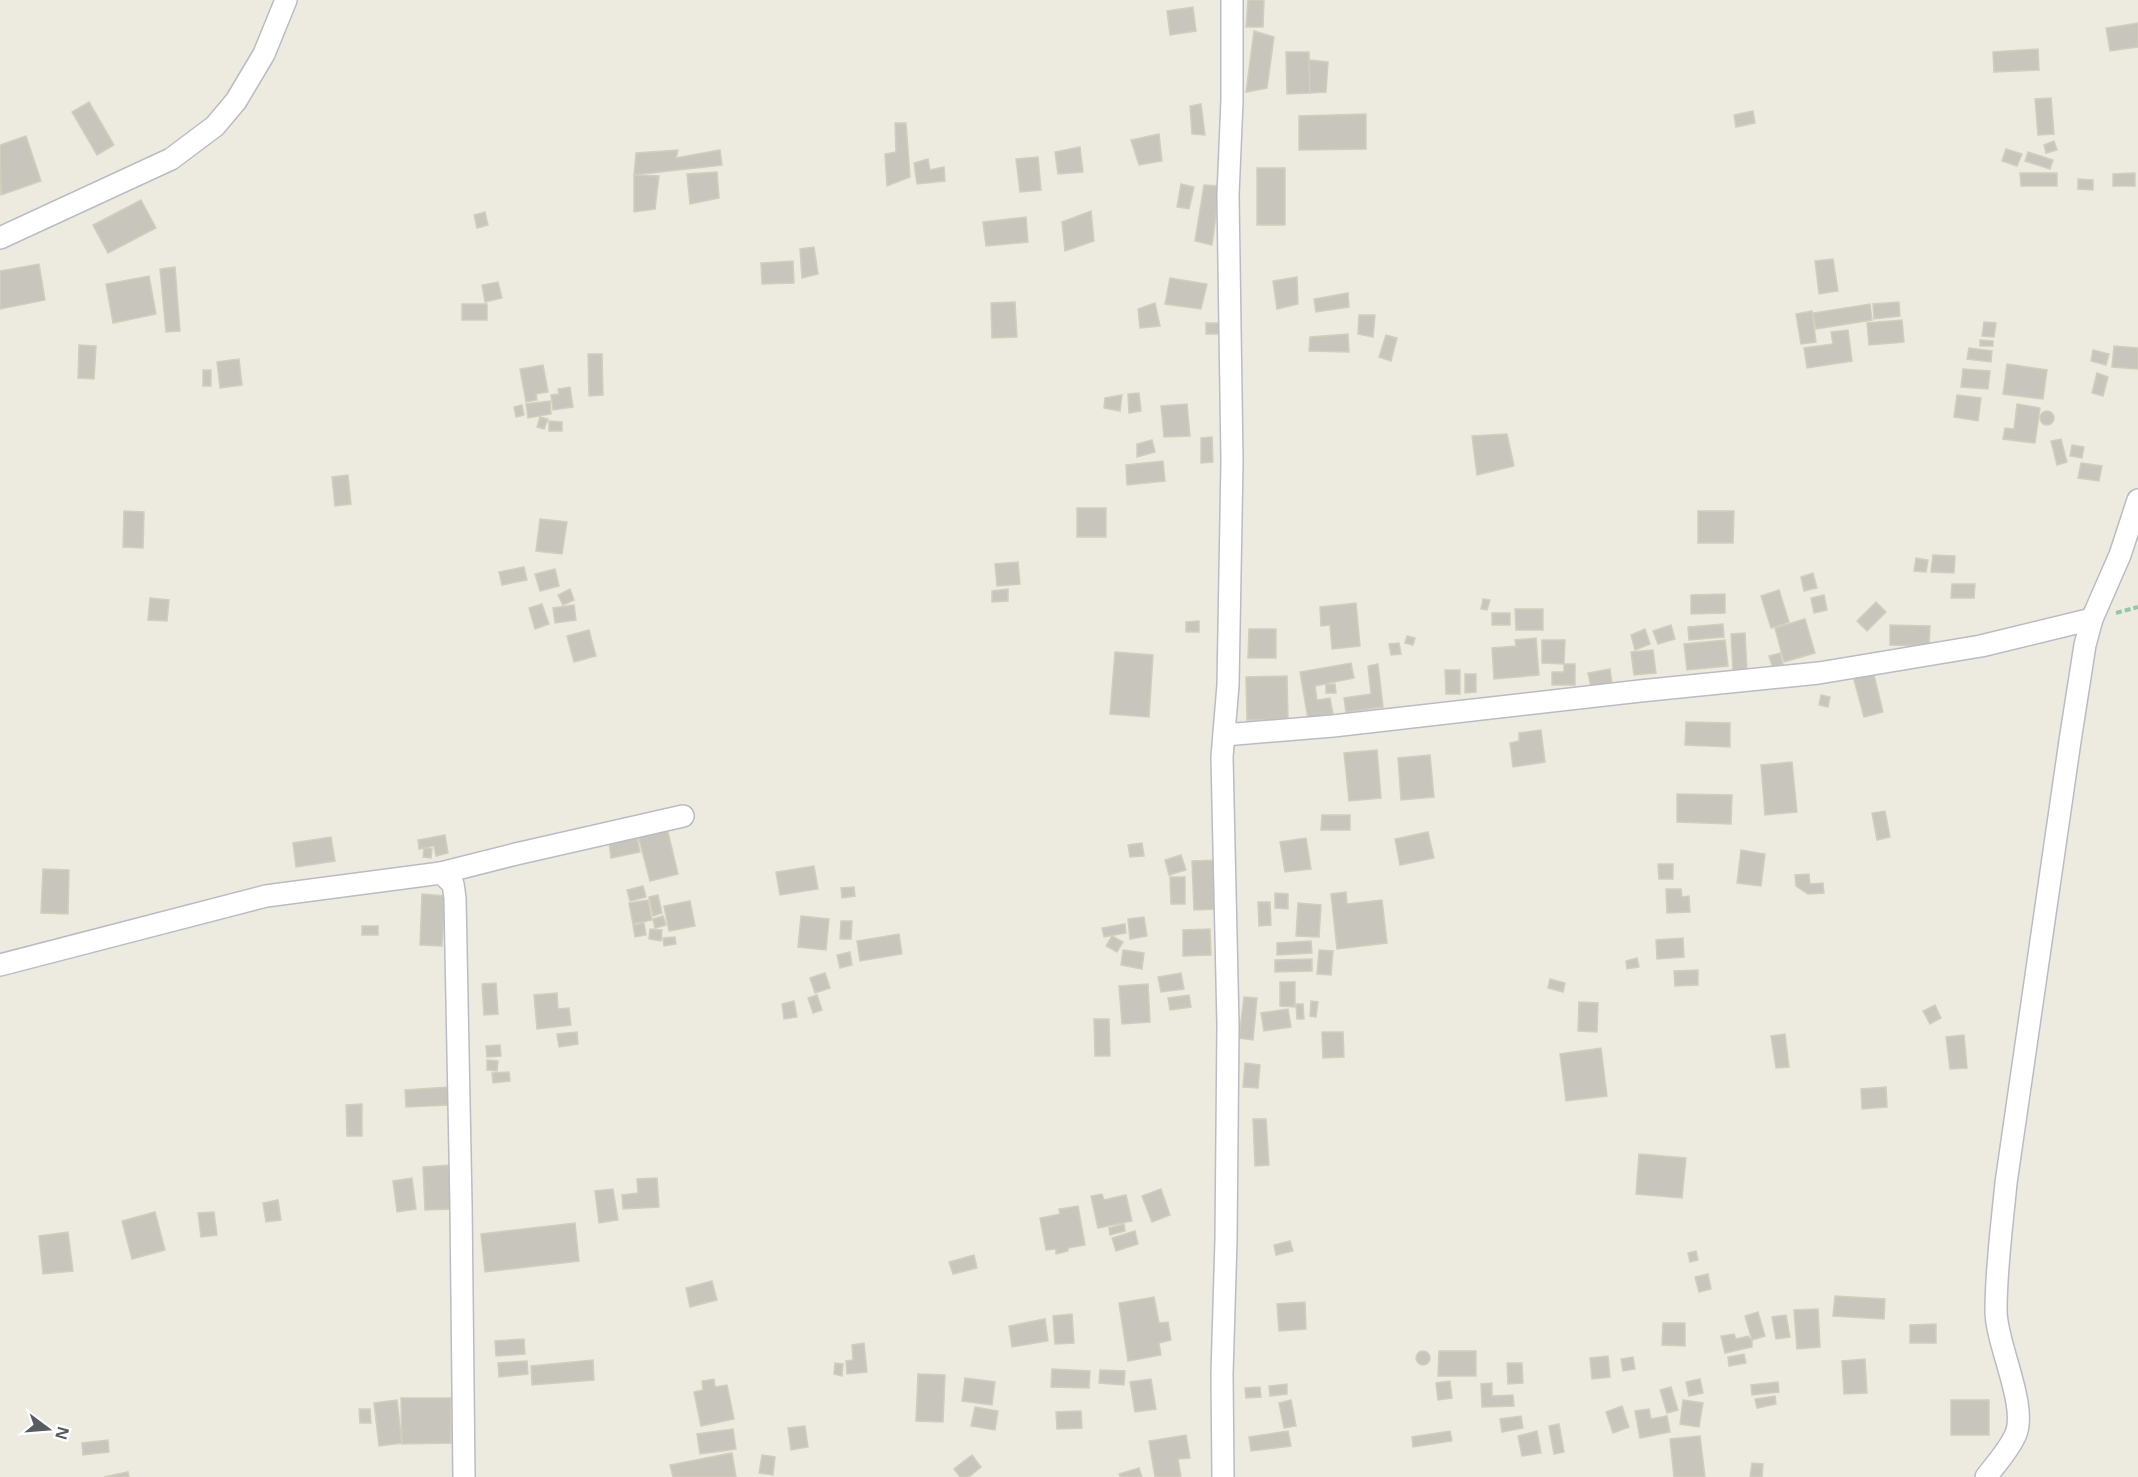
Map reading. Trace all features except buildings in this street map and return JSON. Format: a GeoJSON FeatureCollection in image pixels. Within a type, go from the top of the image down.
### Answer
{"type":"FeatureCollection","features":[{"type":"Feature","properties":{"kind":"street"},"geometry":{"type":"LineString","coordinates":[[0,238],[171,159],[215,126],[236,101],[264,54],[286,0]]}},
{"type":"Feature","properties":{"kind":"street"},"geometry":{"type":"LineString","coordinates":[[1223,1477],[1222,1374],[1228,1024],[1222,769],[1228,685],[1232,461],[1228,195],[1232,100],[1232,0]]}},
{"type":"Feature","properties":{"kind":"street"},"geometry":{"type":"LineString","coordinates":[[1986,1477],[2016,1434],[2018,1408],[2001,1345],[1996,1313],[1999,1250],[2006,1183],[2070,741],[2085,645],[2092,619],[2120,555],[2138,500]]}},
{"type":"Feature","properties":{"kind":"street"},"geometry":{"type":"LineString","coordinates":[[1224,735],[1333,726],[1820,673],[1981,646],[2092,619]]}},
{"type":"Feature","properties":{"kind":"street"},"geometry":{"type":"LineString","coordinates":[[0,964],[266,896],[441,873],[683,816]]}},
{"type":"Feature","properties":{"kind":"street"},"geometry":{"type":"LineString","coordinates":[[441,873],[453,884],[455,898],[464,1477]]}}]}
